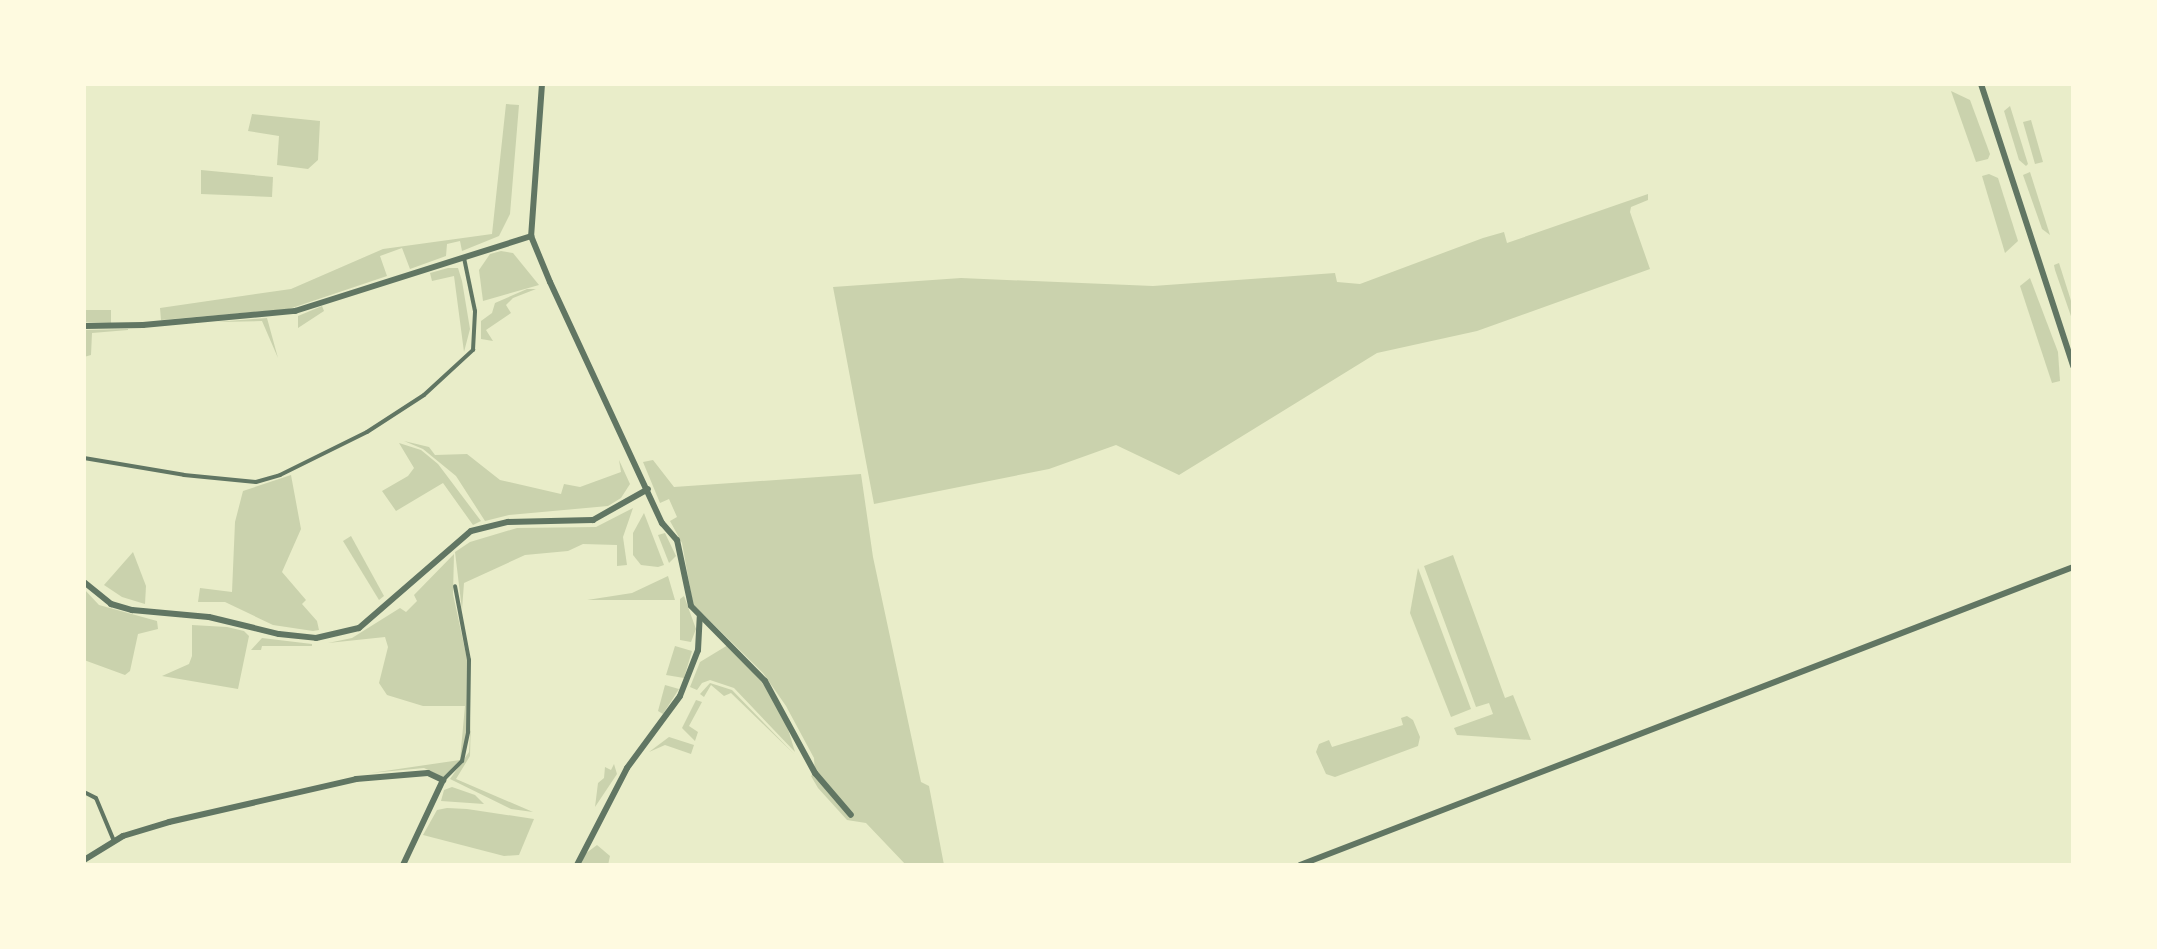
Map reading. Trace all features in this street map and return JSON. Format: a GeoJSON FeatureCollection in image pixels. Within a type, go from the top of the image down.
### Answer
{"type":"FeatureCollection","features":[{"type":"Feature","properties":{"kind":"street"},"geometry":{"type":"LineString","coordinates":[[542,84],[531,236],[567,323],[648,489],[663,526],[676,540],[691,606],[765,681],[815,773],[851,815]]}},
{"type":"Feature","properties":{"kind":"street"},"geometry":{"type":"LineString","coordinates":[[1981,84],[2073,366]]}},
{"type":"Feature","properties":{"kind":"street"},"geometry":{"type":"LineString","coordinates":[[84,326],[289,312],[531,236]]}},
{"type":"Feature","properties":{"kind":"street"},"geometry":{"type":"LineString","coordinates":[[84,582],[111,604],[132,610],[209,617],[279,634],[316,638],[359,628],[471,531],[508,522],[592,520],[648,489]]}},
{"type":"Feature","properties":{"kind":"street"},"geometry":{"type":"LineString","coordinates":[[1300,865],[2073,567]]}},
{"type":"Feature","properties":{"kind":"street"},"geometry":{"type":"LineString","coordinates":[[577,865],[627,768],[670,714],[688,680],[698,650],[700,616]]}},
{"type":"Feature","properties":{"kind":"street"},"geometry":{"type":"LineString","coordinates":[[84,860],[114,840],[169,822],[356,779],[419,772],[443,780],[403,865]]}},
{"type":"Feature","properties":{"kind":"lane"},"geometry":{"type":"LineString","coordinates":[[84,458],[184,476],[256,482],[280,475],[367,432],[424,395],[473,350],[475,311],[463,256]]}},
{"type":"Feature","properties":{"kind":"lane"},"geometry":{"type":"LineString","coordinates":[[443,780],[462,761],[468,732],[469,660],[455,586]]}},
{"type":"Feature","properties":{"kind":"lane"},"geometry":{"type":"LineString","coordinates":[[84,792],[96,798],[114,840]]}},
{"type":"Feature","properties":{"kind":"green space"},"geometry":{"type":"Polygon","coordinates":[[[1951,91],[1970,100],[1990,154],[1988,159],[1976,162],[1951,91]]]}},
{"type":"Feature","properties":{"kind":"green space"},"geometry":{"type":"Polygon","coordinates":[[[506,104],[519,105],[510,214],[499,236],[462,251],[460,241],[447,244],[446,256],[410,269],[402,248],[380,256],[387,276],[289,309],[161,320],[160,308],[291,289],[383,249],[492,234],[506,104]]]}},
{"type":"Feature","properties":{"kind":"green space"},"geometry":{"type":"Polygon","coordinates":[[[2010,106],[2028,164],[2026,166],[2019,160],[2004,111],[2010,106]]]}},
{"type":"Feature","properties":{"kind":"green space"},"geometry":{"type":"Polygon","coordinates":[[[252,114],[320,121],[318,160],[308,169],[277,165],[279,136],[248,131],[252,114]]]}},
{"type":"Feature","properties":{"kind":"green space"},"geometry":{"type":"Polygon","coordinates":[[[2031,120],[2043,162],[2035,164],[2023,122],[2031,120]]]}},
{"type":"Feature","properties":{"kind":"green space"},"geometry":{"type":"Polygon","coordinates":[[[201,170],[273,177],[272,197],[201,194],[201,170]]]}},
{"type":"Feature","properties":{"kind":"green space"},"geometry":{"type":"Polygon","coordinates":[[[2030,172],[2050,235],[2042,229],[2023,175],[2030,172]]]}},
{"type":"Feature","properties":{"kind":"green space"},"geometry":{"type":"Polygon","coordinates":[[[1989,174],[1998,178],[2018,241],[2005,253],[1982,176],[1989,174]]]}},
{"type":"Feature","properties":{"kind":"green space"},"geometry":{"type":"Polygon","coordinates":[[[1648,194],[1648,200],[1631,207],[1630,212],[1650,269],[1477,331],[1377,353],[1179,475],[1116,445],[1049,469],[874,504],[833,287],[961,278],[1153,286],[1335,273],[1337,282],[1360,284],[1483,238],[1504,232],[1507,243],[1648,194]]]}},
{"type":"Feature","properties":{"kind":"green space"},"geometry":{"type":"Polygon","coordinates":[[[501,251],[513,253],[539,285],[483,301],[479,270],[490,254],[501,251]]]}},
{"type":"Feature","properties":{"kind":"green space"},"geometry":{"type":"Polygon","coordinates":[[[2059,263],[2073,307],[2073,322],[2055,270],[2054,265],[2059,263]]]}},
{"type":"Feature","properties":{"kind":"green space"},"geometry":{"type":"Polygon","coordinates":[[[458,268],[462,281],[470,329],[464,352],[454,276],[432,281],[430,273],[458,268]]]}},
{"type":"Feature","properties":{"kind":"green space"},"geometry":{"type":"Polygon","coordinates":[[[2030,278],[2058,352],[2060,381],[2052,383],[2020,286],[2030,278]]]}},
{"type":"Feature","properties":{"kind":"green space"},"geometry":{"type":"Polygon","coordinates":[[[527,289],[536,289],[513,298],[506,305],[511,313],[486,330],[493,341],[481,339],[481,321],[492,313],[495,303],[527,289]]]}},
{"type":"Feature","properties":{"kind":"green space"},"geometry":{"type":"Polygon","coordinates":[[[322,306],[324,311],[298,328],[298,316],[322,306]]]}},
{"type":"Feature","properties":{"kind":"green space"},"geometry":{"type":"Polygon","coordinates":[[[84,310],[111,310],[111,323],[84,322],[84,310]]]}},
{"type":"Feature","properties":{"kind":"green space"},"geometry":{"type":"Polygon","coordinates":[[[267,318],[278,358],[262,321],[216,322],[267,318]]]}},
{"type":"Feature","properties":{"kind":"green space"},"geometry":{"type":"Polygon","coordinates":[[[128,329],[92,333],[91,355],[84,357],[84,330],[128,329]]]}},
{"type":"Feature","properties":{"kind":"green space"},"geometry":{"type":"Polygon","coordinates":[[[404,441],[429,447],[435,455],[467,454],[500,480],[561,494],[564,484],[580,487],[621,472],[619,460],[630,484],[621,498],[608,506],[509,515],[485,521],[456,476],[423,449],[404,441]]]}},
{"type":"Feature","properties":{"kind":"green space"},"geometry":{"type":"Polygon","coordinates":[[[399,443],[421,450],[438,464],[481,521],[473,525],[443,483],[396,511],[382,491],[408,476],[414,468],[399,443]]]}},
{"type":"Feature","properties":{"kind":"green space"},"geometry":{"type":"Polygon","coordinates":[[[653,460],[674,487],[861,474],[873,557],[921,782],[929,786],[944,865],[906,865],[866,823],[847,820],[818,788],[811,776],[815,773],[814,758],[786,706],[763,673],[693,604],[682,543],[670,521],[677,517],[669,499],[660,503],[643,462],[653,460]]]}},
{"type":"Feature","properties":{"kind":"green space"},"geometry":{"type":"Polygon","coordinates":[[[291,475],[301,529],[282,572],[306,600],[302,604],[317,621],[319,630],[313,631],[273,625],[225,602],[198,602],[200,588],[232,592],[235,522],[243,491],[291,475]]]}},
{"type":"Feature","properties":{"kind":"green space"},"geometry":{"type":"Polygon","coordinates":[[[633,508],[623,537],[627,565],[617,566],[617,545],[583,544],[568,551],[525,555],[464,583],[462,610],[455,552],[470,542],[517,528],[596,527],[633,508]]]}},
{"type":"Feature","properties":{"kind":"green space"},"geometry":{"type":"Polygon","coordinates":[[[644,513],[664,565],[658,567],[641,565],[633,555],[633,533],[644,513]]]}},
{"type":"Feature","properties":{"kind":"green space"},"geometry":{"type":"Polygon","coordinates":[[[665,533],[676,556],[669,563],[658,535],[665,533]]]}},
{"type":"Feature","properties":{"kind":"green space"},"geometry":{"type":"Polygon","coordinates":[[[351,536],[384,596],[379,600],[343,541],[351,536]]]}},
{"type":"Feature","properties":{"kind":"green space"},"geometry":{"type":"Polygon","coordinates":[[[133,552],[146,586],[145,604],[122,597],[104,585],[133,552]]]}},
{"type":"Feature","properties":{"kind":"green space"},"geometry":{"type":"Polygon","coordinates":[[[454,554],[453,594],[467,659],[466,736],[461,760],[443,777],[424,768],[371,773],[460,760],[465,706],[423,706],[387,695],[379,683],[388,647],[385,637],[328,643],[352,638],[400,608],[406,612],[417,601],[414,595],[454,554]]]}},
{"type":"Feature","properties":{"kind":"green space"},"geometry":{"type":"Polygon","coordinates":[[[1453,555],[1505,698],[1513,695],[1531,740],[1457,735],[1454,728],[1493,714],[1489,703],[1476,707],[1424,566],[1453,555]]]}},
{"type":"Feature","properties":{"kind":"green space"},"geometry":{"type":"Polygon","coordinates":[[[1418,568],[1471,709],[1451,717],[1410,613],[1418,568]]]}},
{"type":"Feature","properties":{"kind":"green space"},"geometry":{"type":"Polygon","coordinates":[[[668,576],[675,600],[587,600],[632,593],[668,576]]]}},
{"type":"Feature","properties":{"kind":"green space"},"geometry":{"type":"Polygon","coordinates":[[[84,589],[99,605],[157,621],[158,629],[138,634],[130,671],[125,675],[84,660],[84,589]]]}},
{"type":"Feature","properties":{"kind":"green space"},"geometry":{"type":"Polygon","coordinates":[[[684,596],[696,629],[691,642],[680,640],[680,599],[684,596]]]}},
{"type":"Feature","properties":{"kind":"green space"},"geometry":{"type":"Polygon","coordinates":[[[192,625],[227,627],[244,631],[249,636],[238,689],[162,676],[189,664],[192,656],[192,625]]]}},
{"type":"Feature","properties":{"kind":"green space"},"geometry":{"type":"Polygon","coordinates":[[[262,638],[312,644],[312,646],[262,646],[261,650],[251,650],[262,638]]]}},
{"type":"Feature","properties":{"kind":"green space"},"geometry":{"type":"Polygon","coordinates":[[[728,645],[766,687],[784,716],[795,752],[734,688],[710,680],[702,683],[697,690],[690,687],[700,662],[728,645]]]}},
{"type":"Feature","properties":{"kind":"green space"},"geometry":{"type":"Polygon","coordinates":[[[675,646],[692,651],[684,678],[666,675],[675,646]]]}},
{"type":"Feature","properties":{"kind":"green space"},"geometry":{"type":"Polygon","coordinates":[[[710,683],[732,690],[794,754],[731,693],[724,696],[711,685],[704,697],[700,694],[710,683]]]}},
{"type":"Feature","properties":{"kind":"green space"},"geometry":{"type":"Polygon","coordinates":[[[665,685],[679,689],[663,714],[658,711],[665,685]]]}},
{"type":"Feature","properties":{"kind":"green space"},"geometry":{"type":"Polygon","coordinates":[[[696,700],[702,702],[689,726],[698,732],[695,741],[682,728],[696,700]]]}},
{"type":"Feature","properties":{"kind":"green space"},"geometry":{"type":"Polygon","coordinates":[[[1407,716],[1413,720],[1420,737],[1418,746],[1335,777],[1326,774],[1316,752],[1319,744],[1329,740],[1332,747],[1403,725],[1401,718],[1407,716]]]}},
{"type":"Feature","properties":{"kind":"green space"},"geometry":{"type":"Polygon","coordinates":[[[471,717],[470,756],[456,779],[533,812],[511,809],[450,779],[469,752],[471,717]]]}},
{"type":"Feature","properties":{"kind":"green space"},"geometry":{"type":"Polygon","coordinates":[[[669,737],[694,745],[691,754],[665,745],[649,752],[669,737]]]}},
{"type":"Feature","properties":{"kind":"green space"},"geometry":{"type":"Polygon","coordinates":[[[614,764],[617,774],[595,807],[598,783],[604,778],[605,767],[611,770],[614,764]]]}},
{"type":"Feature","properties":{"kind":"green space"},"geometry":{"type":"Polygon","coordinates":[[[452,787],[475,795],[484,804],[441,801],[444,790],[452,787]]]}},
{"type":"Feature","properties":{"kind":"green space"},"geometry":{"type":"Polygon","coordinates":[[[447,808],[534,819],[519,855],[504,856],[423,835],[437,810],[447,808]]]}},
{"type":"Feature","properties":{"kind":"green space"},"geometry":{"type":"Polygon","coordinates":[[[597,845],[610,856],[608,865],[581,865],[585,854],[597,845]]]}}]}
